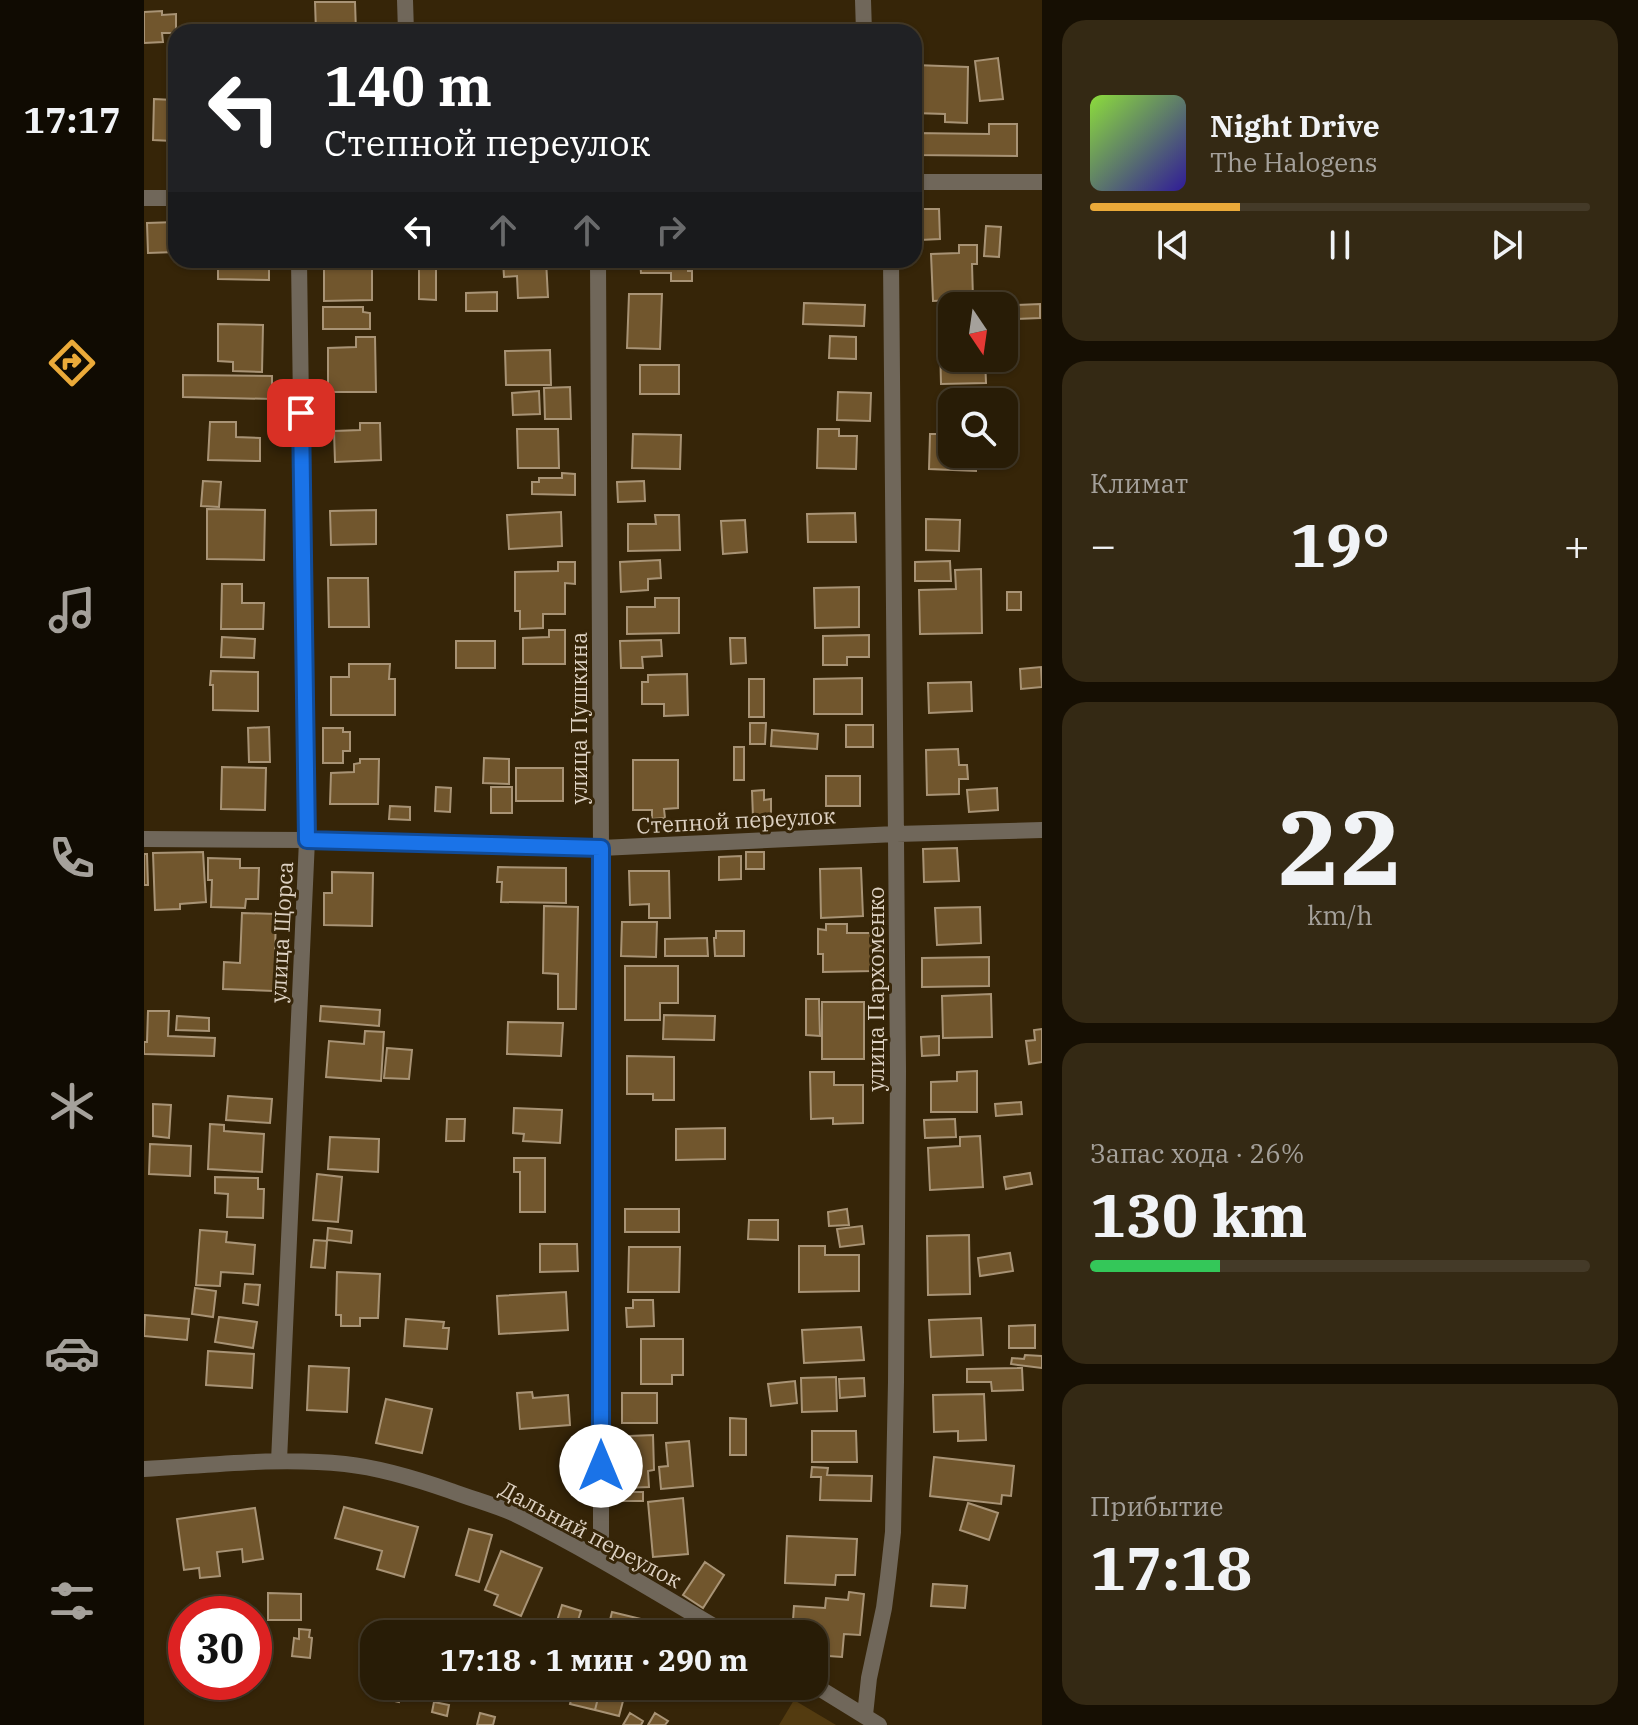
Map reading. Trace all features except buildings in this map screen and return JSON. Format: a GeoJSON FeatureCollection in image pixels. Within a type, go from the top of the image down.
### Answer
{"type":"FeatureCollection","features":[{"type":"Feature","properties":{"kind":"street"},"geometry":{"type":"LineString","coordinates":[[405,0],[406,24]]}},
{"type":"Feature","properties":{"kind":"street"},"geometry":{"type":"LineString","coordinates":[[863,0],[864,24]]}},
{"type":"Feature","properties":{"kind":"street"},"geometry":{"type":"LineString","coordinates":[[922,182],[1042,182]]}},
{"type":"Feature","properties":{"kind":"street"},"geometry":{"type":"LineString","coordinates":[[144,198],[168,198]]}},
{"type":"Feature","properties":{"kind":"street","name":"улица Щорса"},"geometry":{"type":"LineString","coordinates":[[279,1461],[307,840],[299,268]]}},
{"type":"Feature","properties":{"kind":"street","name":"улица Пушкина"},"geometry":{"type":"LineString","coordinates":[[598,268],[601,1559]]}},
{"type":"Feature","properties":{"kind":"street","name":"улица Пархоменко"},"geometry":{"type":"LineString","coordinates":[[872,1720],[869,1678],[884,1608],[893,1532],[898,1168],[891,268]]}},
{"type":"Feature","properties":{"kind":"street","name":"Степной переулок"},"geometry":{"type":"LineString","coordinates":[[144,839],[601,848],[1042,830]]}},
{"type":"Feature","properties":{"kind":"street","name":"Дальний переулок"},"geometry":{"type":"LineString","coordinates":[[144,1469],[279,1461],[346,1464],[382,1470],[512,1513],[601,1559],[703,1620]]}},
{"type":"Feature","properties":{"kind":"street"},"geometry":{"type":"LineString","coordinates":[[828,1693],[872,1720]]}},
{"type":"Feature","properties":{"kind":"shaded area"},"geometry":{"type":"Polygon","coordinates":[[[794,1700],[836,1725],[779,1725],[794,1700]]]}},
{"type":"Feature","properties":{"kind":"route"},"geometry":{"type":"LineString","coordinates":[[301,413],[307,840],[601,848],[601,1466]]}}]}
